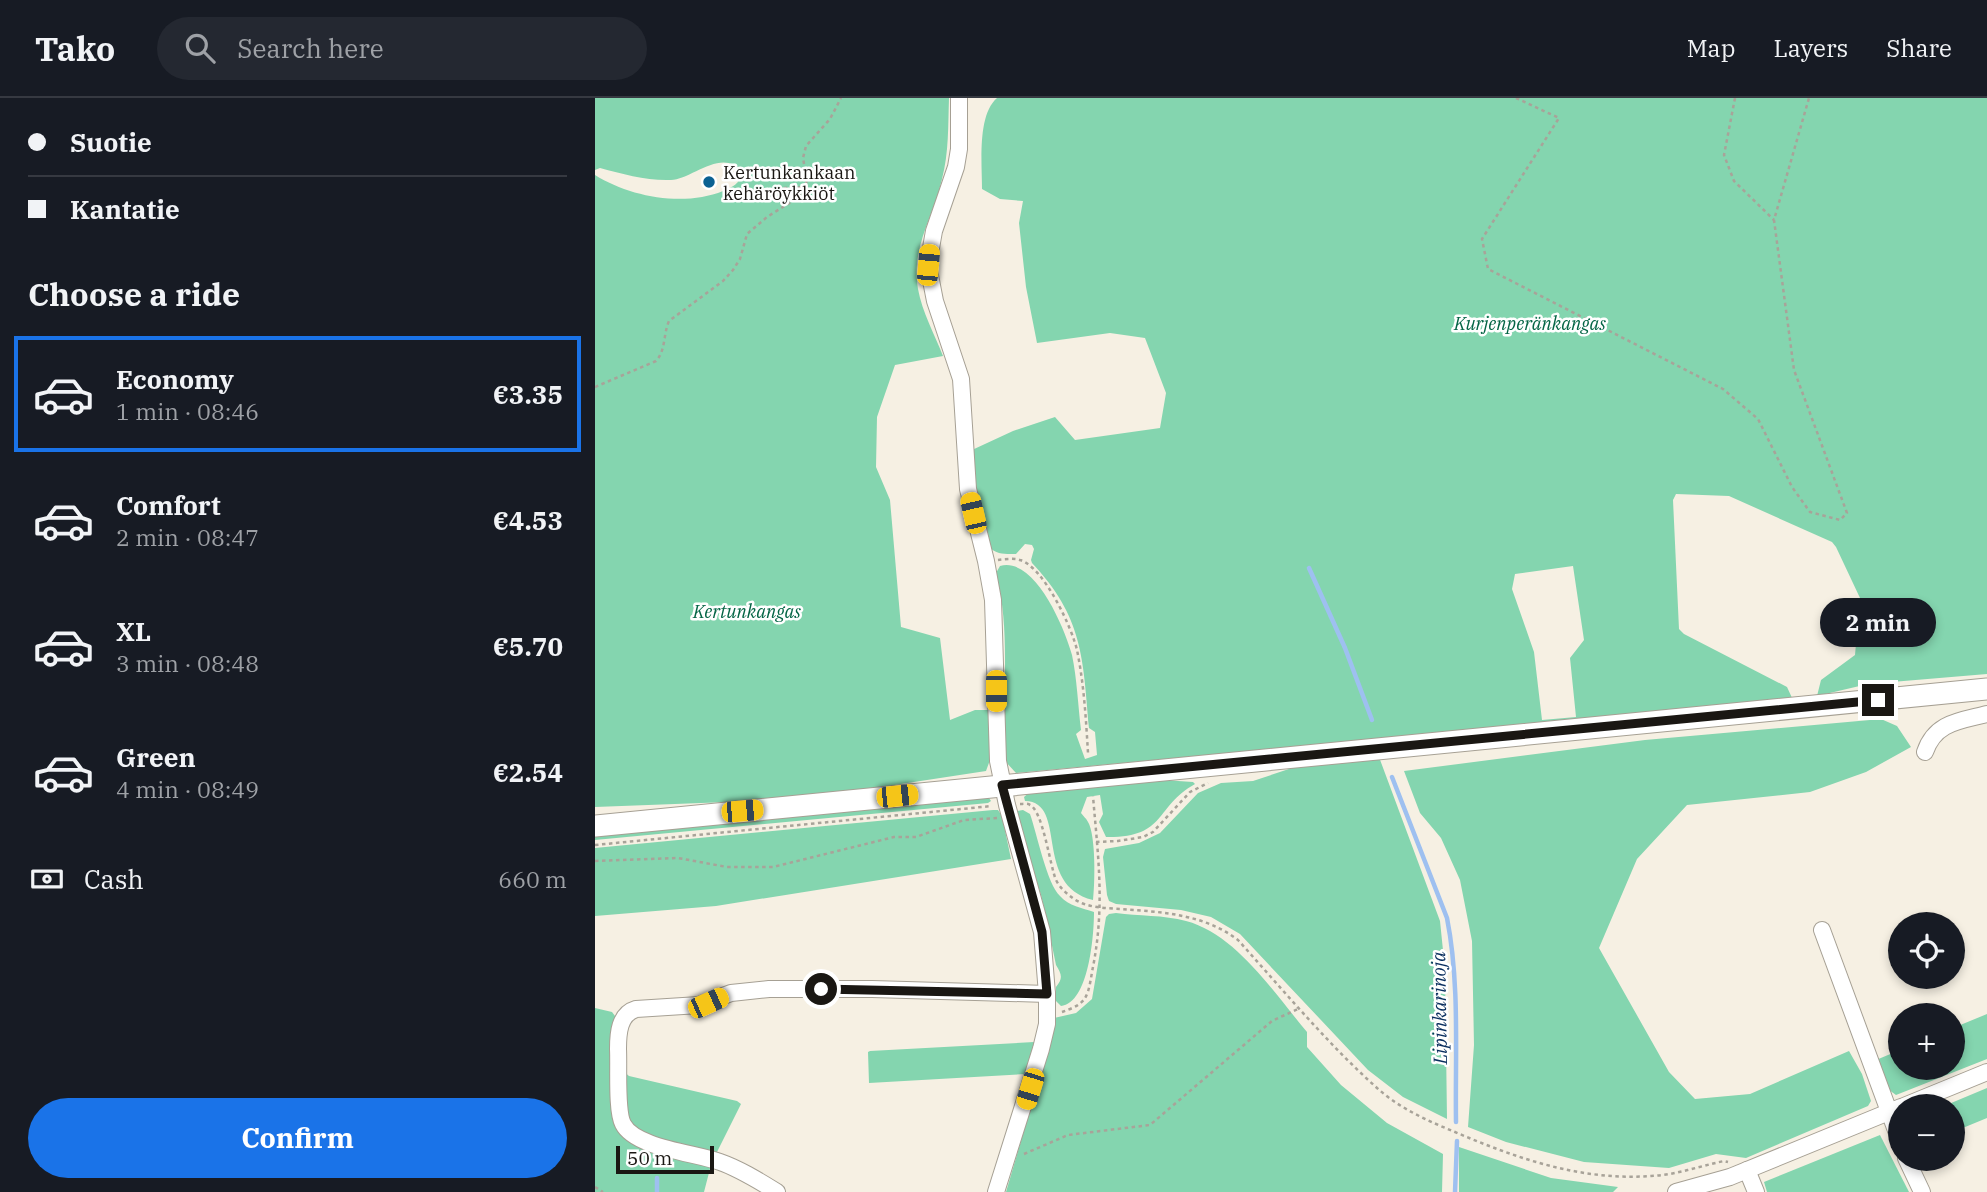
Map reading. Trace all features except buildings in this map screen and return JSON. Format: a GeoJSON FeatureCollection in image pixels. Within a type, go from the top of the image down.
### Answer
{"type":"FeatureCollection","features":[{"type":"Feature","properties":{"kind":"main road"},"geometry":{"type":"LineString","coordinates":[[595,826],[1006,803],[1987,689]]}},
{"type":"Feature","properties":{"kind":"street"},"geometry":{"type":"LineString","coordinates":[[959,98],[956,167],[934,231],[928,265],[935,301],[961,380],[968,489],[993,600],[997,743],[1006,803],[1042,932],[1047,994],[1041,1049],[996,1192]]}},
{"type":"Feature","properties":{"kind":"street"},"geometry":{"type":"LineString","coordinates":[[1925,752],[1931,737],[1943,725],[1987,714]]}},
{"type":"Feature","properties":{"kind":"street"},"geometry":{"type":"LineString","coordinates":[[1822,930],[1891,1094]]}},
{"type":"Feature","properties":{"kind":"street"},"geometry":{"type":"LineString","coordinates":[[777,1192],[719,1162],[639,1138],[627,1129],[620,1115],[619,1031],[627,1013],[636,1009],[699,1005],[731,993],[769,989],[1047,994]]}},
{"type":"Feature","properties":{"kind":"street"},"geometry":{"type":"LineString","coordinates":[[1933,1094],[1987,1072]]}},
{"type":"Feature","properties":{"kind":"street"},"geometry":{"type":"LineString","coordinates":[[1676,1192],[1747,1170],[1888,1113]]}},
{"type":"Feature","properties":{"kind":"street"},"geometry":{"type":"LineString","coordinates":[[1747,1170],[1756,1192]]}},
{"type":"Feature","properties":{"kind":"street"},"geometry":{"type":"LineString","coordinates":[[1912,1171],[1922,1192]]}},
{"type":"Feature","properties":{"kind":"path"},"geometry":{"type":"LineString","coordinates":[[595,387],[656,361],[663,354],[665,331],[669,321],[723,281],[740,259],[747,234],[799,197],[807,181],[803,158],[806,146],[830,119],[841,98]]}},
{"type":"Feature","properties":{"kind":"path"},"geometry":{"type":"LineString","coordinates":[[1516,98],[1559,118],[1482,239],[1488,268],[1723,389],[1758,419],[1792,488],[1810,512],[1840,520],[1847,513],[1794,370],[1774,220],[1809,98]]}},
{"type":"Feature","properties":{"kind":"path"},"geometry":{"type":"LineString","coordinates":[[1735,98],[1724,155],[1734,181],[1774,220]]}},
{"type":"Feature","properties":{"kind":"path"},"geometry":{"type":"LineString","coordinates":[[741,189],[757,192],[790,186],[805,188]]}},
{"type":"Feature","properties":{"kind":"path"},"geometry":{"type":"LineString","coordinates":[[986,562],[1004,559],[1020,560],[1027,564],[1038,574],[1059,605],[1077,650],[1088,754]]}},
{"type":"Feature","properties":{"kind":"path"},"geometry":{"type":"LineString","coordinates":[[1097,842],[1143,837],[1153,832],[1191,792],[1208,783]]}},
{"type":"Feature","properties":{"kind":"path"},"geometry":{"type":"LineString","coordinates":[[1047,1012],[1062,1013],[1076,1007],[1084,999],[1095,955],[1101,907],[1093,796]]}},
{"type":"Feature","properties":{"kind":"path"},"geometry":{"type":"LineString","coordinates":[[595,845],[1006,803],[1028,804],[1035,808],[1056,880],[1064,892],[1078,902],[1101,907],[1184,915],[1225,930],[1238,940],[1300,1008],[1388,1097],[1433,1123],[1491,1148],[1541,1165],[1580,1173],[1650,1177],[1724,1161],[1747,1170]]}},
{"type":"Feature","properties":{"kind":"path"},"geometry":{"type":"LineString","coordinates":[[595,861],[678,858],[727,867],[773,867],[894,837],[916,837],[1006,803]]}},
{"type":"Feature","properties":{"kind":"path"},"geometry":{"type":"LineString","coordinates":[[1010,1152],[1025,1154],[1068,1135],[1150,1125],[1272,1021],[1300,1008]]}},
{"type":"Feature","properties":{"kind":"path"},"geometry":{"type":"LineString","coordinates":[[595,1187],[603,1192]]}},
{"type":"Feature","properties":{"kind":"green space","name":"Kertunkangas"},"geometry":{"type":"Polygon","coordinates":[[[595,98],[949,98],[944,169],[920,246],[917,274],[922,306],[943,356],[895,365],[877,417],[876,467],[890,500],[901,627],[940,638],[950,720],[975,710],[988,710],[990,760],[986,771],[855,791],[728,802],[595,807],[595,175],[624,189],[675,199],[708,196],[723,191],[737,182],[742,173],[735,166],[726,163],[707,166],[671,180],[626,175],[600,168],[595,170],[595,98]]]}},
{"type":"Feature","properties":{"kind":"green space","name":"Kurjenperänkangas"},"geometry":{"type":"Polygon","coordinates":[[[997,98],[1987,98],[1987,674],[1868,684],[1817,696],[1821,680],[1855,655],[1860,598],[1836,547],[1832,542],[1729,496],[1676,494],[1673,500],[1679,629],[1787,687],[1793,700],[1016,773],[1005,761],[1004,619],[996,573],[1000,566],[1013,566],[1025,572],[1036,583],[1047,597],[1063,629],[1074,664],[1081,730],[1076,734],[1085,759],[1097,755],[1095,732],[1089,728],[1082,659],[1071,620],[1049,583],[1032,563],[1032,545],[1025,544],[1016,554],[998,553],[989,547],[977,496],[972,450],[1013,431],[1055,417],[1075,440],[1160,428],[1166,393],[1145,338],[1110,333],[1037,343],[1026,287],[1019,223],[1023,201],[1000,199],[982,189],[983,128],[997,98]],[[1573,566],[1515,574],[1512,589],[1534,652],[1542,720],[1576,717],[1570,658],[1584,640],[1573,566]]]}},
{"type":"Feature","properties":{"kind":"green space"},"geometry":{"type":"Polygon","coordinates":[[[1881,719],[1897,726],[1911,747],[1866,772],[1810,792],[1687,805],[1637,859],[1599,948],[1669,1072],[1695,1099],[1750,1094],[1849,1051],[1862,1074],[1871,1101],[1868,1106],[1746,1158],[1716,1154],[1669,1168],[1584,1162],[1506,1142],[1468,1127],[1474,1045],[1472,941],[1460,880],[1441,838],[1420,813],[1404,771],[1645,740],[1881,719]]]}},
{"type":"Feature","properties":{"kind":"green space"},"geometry":{"type":"Polygon","coordinates":[[[1379,757],[1440,921],[1445,970],[1447,1119],[1403,1097],[1368,1070],[1240,934],[1211,917],[1181,910],[1116,904],[1109,901],[1107,895],[1103,857],[1105,849],[1139,843],[1160,833],[1198,793],[1221,783],[1253,781],[1295,767],[1379,757]]]}},
{"type":"Feature","properties":{"kind":"green space"},"geometry":{"type":"Polygon","coordinates":[[[1163,780],[1195,784],[1172,802],[1150,827],[1126,836],[1106,837],[1099,822],[1103,814],[1100,795],[1087,797],[1081,813],[1091,828],[1094,848],[1093,900],[1074,891],[1063,878],[1056,862],[1046,815],[1038,805],[1025,801],[1024,797],[1031,791],[1163,780]]]}},
{"type":"Feature","properties":{"kind":"green space"},"geometry":{"type":"Polygon","coordinates":[[[989,798],[991,801],[988,803],[595,840],[595,833],[929,801],[989,798]]]}},
{"type":"Feature","properties":{"kind":"green space"},"geometry":{"type":"Polygon","coordinates":[[[998,810],[1002,816],[1011,859],[716,906],[595,916],[595,848],[998,810]]]}},
{"type":"Feature","properties":{"kind":"green space"},"geometry":{"type":"Polygon","coordinates":[[[1023,810],[1030,814],[1055,890],[1067,902],[1094,912],[1091,951],[1084,981],[1070,1002],[1061,1006],[1056,1001],[1060,974],[1041,895],[1017,821],[1017,811],[1023,810]]]}},
{"type":"Feature","properties":{"kind":"green space"},"geometry":{"type":"Polygon","coordinates":[[[1116,913],[1186,921],[1221,938],[1238,952],[1307,1032],[1307,1047],[1341,1085],[1387,1123],[1443,1154],[1442,1192],[1006,1192],[1054,1018],[1076,1013],[1092,999],[1106,917],[1116,913]]]}},
{"type":"Feature","properties":{"kind":"green space"},"geometry":{"type":"Polygon","coordinates":[[[595,1008],[612,1012],[615,1016],[613,1061],[618,1127],[711,1165],[704,1192],[595,1192],[595,1008]]]}},
{"type":"Feature","properties":{"kind":"green space"},"geometry":{"type":"Polygon","coordinates":[[[1987,1014],[1987,1059],[1965,1068],[1965,1023],[1987,1014]]]}},
{"type":"Feature","properties":{"kind":"green space"},"geometry":{"type":"Polygon","coordinates":[[[1037,1039],[1026,1074],[869,1083],[870,1051],[1034,1042],[1037,1039]]]}},
{"type":"Feature","properties":{"kind":"green space"},"geometry":{"type":"Polygon","coordinates":[[[1888,1055],[1888,1080],[1934,1080],[1895,1094],[1885,1087],[1876,1060],[1888,1055]]]}},
{"type":"Feature","properties":{"kind":"green space"},"geometry":{"type":"Polygon","coordinates":[[[622,1070],[629,1076],[741,1104],[715,1156],[651,1137],[630,1122],[624,1108],[622,1070]]]}},
{"type":"Feature","properties":{"kind":"green space"},"geometry":{"type":"Polygon","coordinates":[[[1987,1088],[1987,1118],[1965,1127],[1965,1097],[1987,1088]]]}},
{"type":"Feature","properties":{"kind":"green space"},"geometry":{"type":"Polygon","coordinates":[[[1880,1135],[1888,1151],[1888,1171],[1898,1171],[1909,1192],[1767,1192],[1764,1182],[1880,1135]]]}},
{"type":"Feature","properties":{"kind":"green space"},"geometry":{"type":"Polygon","coordinates":[[[1459,1147],[1551,1178],[1618,1187],[1613,1192],[1459,1192],[1459,1147]]]}},
{"type":"Feature","properties":{"kind":"waterway"},"geometry":{"type":"LineString","coordinates":[[1309,568],[1345,648],[1372,720]]}},
{"type":"Feature","properties":{"kind":"waterway","name":"Lipinkarinoja"},"geometry":{"type":"LineString","coordinates":[[1392,777],[1447,918],[1454,968],[1456,1122]]}},
{"type":"Feature","properties":{"kind":"waterway","name":"Lipinkarinoja"},"geometry":{"type":"LineString","coordinates":[[1455,1192],[1457,1141]]}},
{"type":"Feature","properties":{"kind":"waterway"},"geometry":{"type":"LineString","coordinates":[[657,1178],[657,1192]]}},
{"type":"Feature","properties":{"kind":"place","name":"Kertunkankaan kehäröykkiöt"},"geometry":{"type":"Point","coordinates":[709,182]}},
{"type":"Feature","properties":{"kind":"route"},"geometry":{"type":"LineString","coordinates":[[821,989],[1047,994],[1042,932],[1002,785],[1878,700]]}}]}
